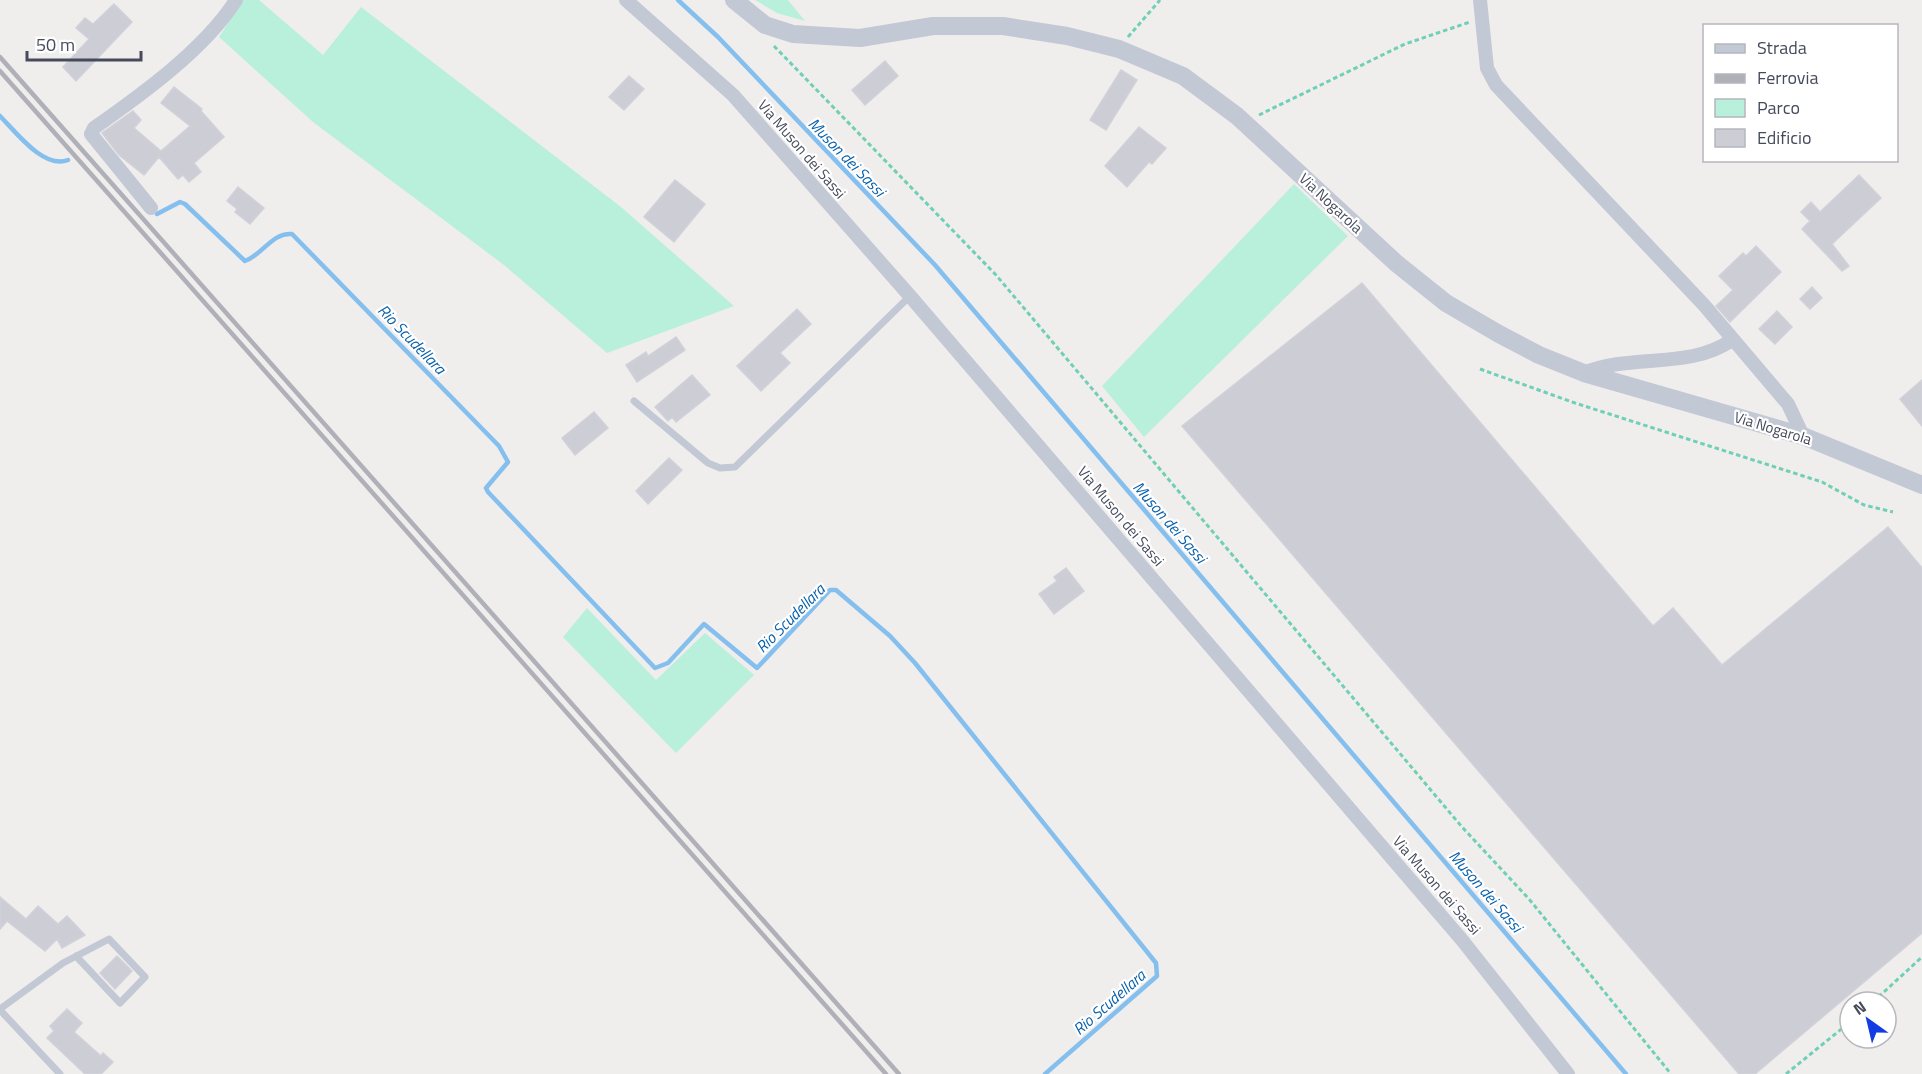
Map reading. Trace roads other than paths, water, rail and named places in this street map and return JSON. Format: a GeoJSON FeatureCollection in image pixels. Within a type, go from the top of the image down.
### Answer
{"type":"FeatureCollection","features":[{"type":"Feature","properties":{"kind":"street"},"geometry":{"type":"LineString","coordinates":[[151,208],[91,134],[94,128],[142,94],[224,19],[236,0]]}},
{"type":"Feature","properties":{"kind":"street","name":"Via Muson dei Sassi"},"geometry":{"type":"LineString","coordinates":[[626,0],[733,95],[910,296],[1462,940],[1568,1074]]}},
{"type":"Feature","properties":{"kind":"street","name":"Via Nogarola"},"geometry":{"type":"LineString","coordinates":[[734,0],[765,25],[793,34],[860,38],[933,26],[1003,26],[1067,36],[1123,51],[1182,76],[1245,123],[1396,263],[1446,303],[1539,355],[1584,373],[1803,436],[1922,485]]}},
{"type":"Feature","properties":{"kind":"street"},"geometry":{"type":"LineString","coordinates":[[1480,0],[1487,68],[1496,85],[1704,305],[1788,404],[1803,436]]}},
{"type":"Feature","properties":{"kind":"street"},"geometry":{"type":"LineString","coordinates":[[1584,373],[1603,365],[1673,360],[1719,349],[1732,340]]}},
{"type":"Feature","properties":{"kind":"lane"},"geometry":{"type":"LineString","coordinates":[[634,401],[708,463],[720,468],[735,467],[910,296]]}},
{"type":"Feature","properties":{"kind":"lane"},"geometry":{"type":"LineString","coordinates":[[60,1074],[0,1009],[76,956],[109,939],[145,977],[120,1003],[76,956]]}},
{"type":"Feature","properties":{"kind":"waterway","name":"Muson dei Sassi"},"geometry":{"type":"LineString","coordinates":[[678,0],[718,37],[935,265],[1626,1074]]}},
{"type":"Feature","properties":{"kind":"waterway","name":"Rio Scudellara"},"geometry":{"type":"LineString","coordinates":[[0,116],[40,154],[59,162],[68,160]]}},
{"type":"Feature","properties":{"kind":"waterway","name":"Rio Scudellara"},"geometry":{"type":"LineString","coordinates":[[157,214],[180,202],[185,204],[245,261],[273,240],[285,234],[292,234],[499,446],[508,462],[486,488],[488,492],[655,668],[668,663],[704,624],[757,668],[830,590],[836,590],[890,636],[915,663],[1156,963],[1157,976],[1045,1074]]}},
{"type":"Feature","properties":{"kind":"railway"},"geometry":{"type":"LineString","coordinates":[[0,57],[899,1074]]}},
{"type":"Feature","properties":{"kind":"railway"},"geometry":{"type":"LineString","coordinates":[[0,71],[886,1074]]}}]}
